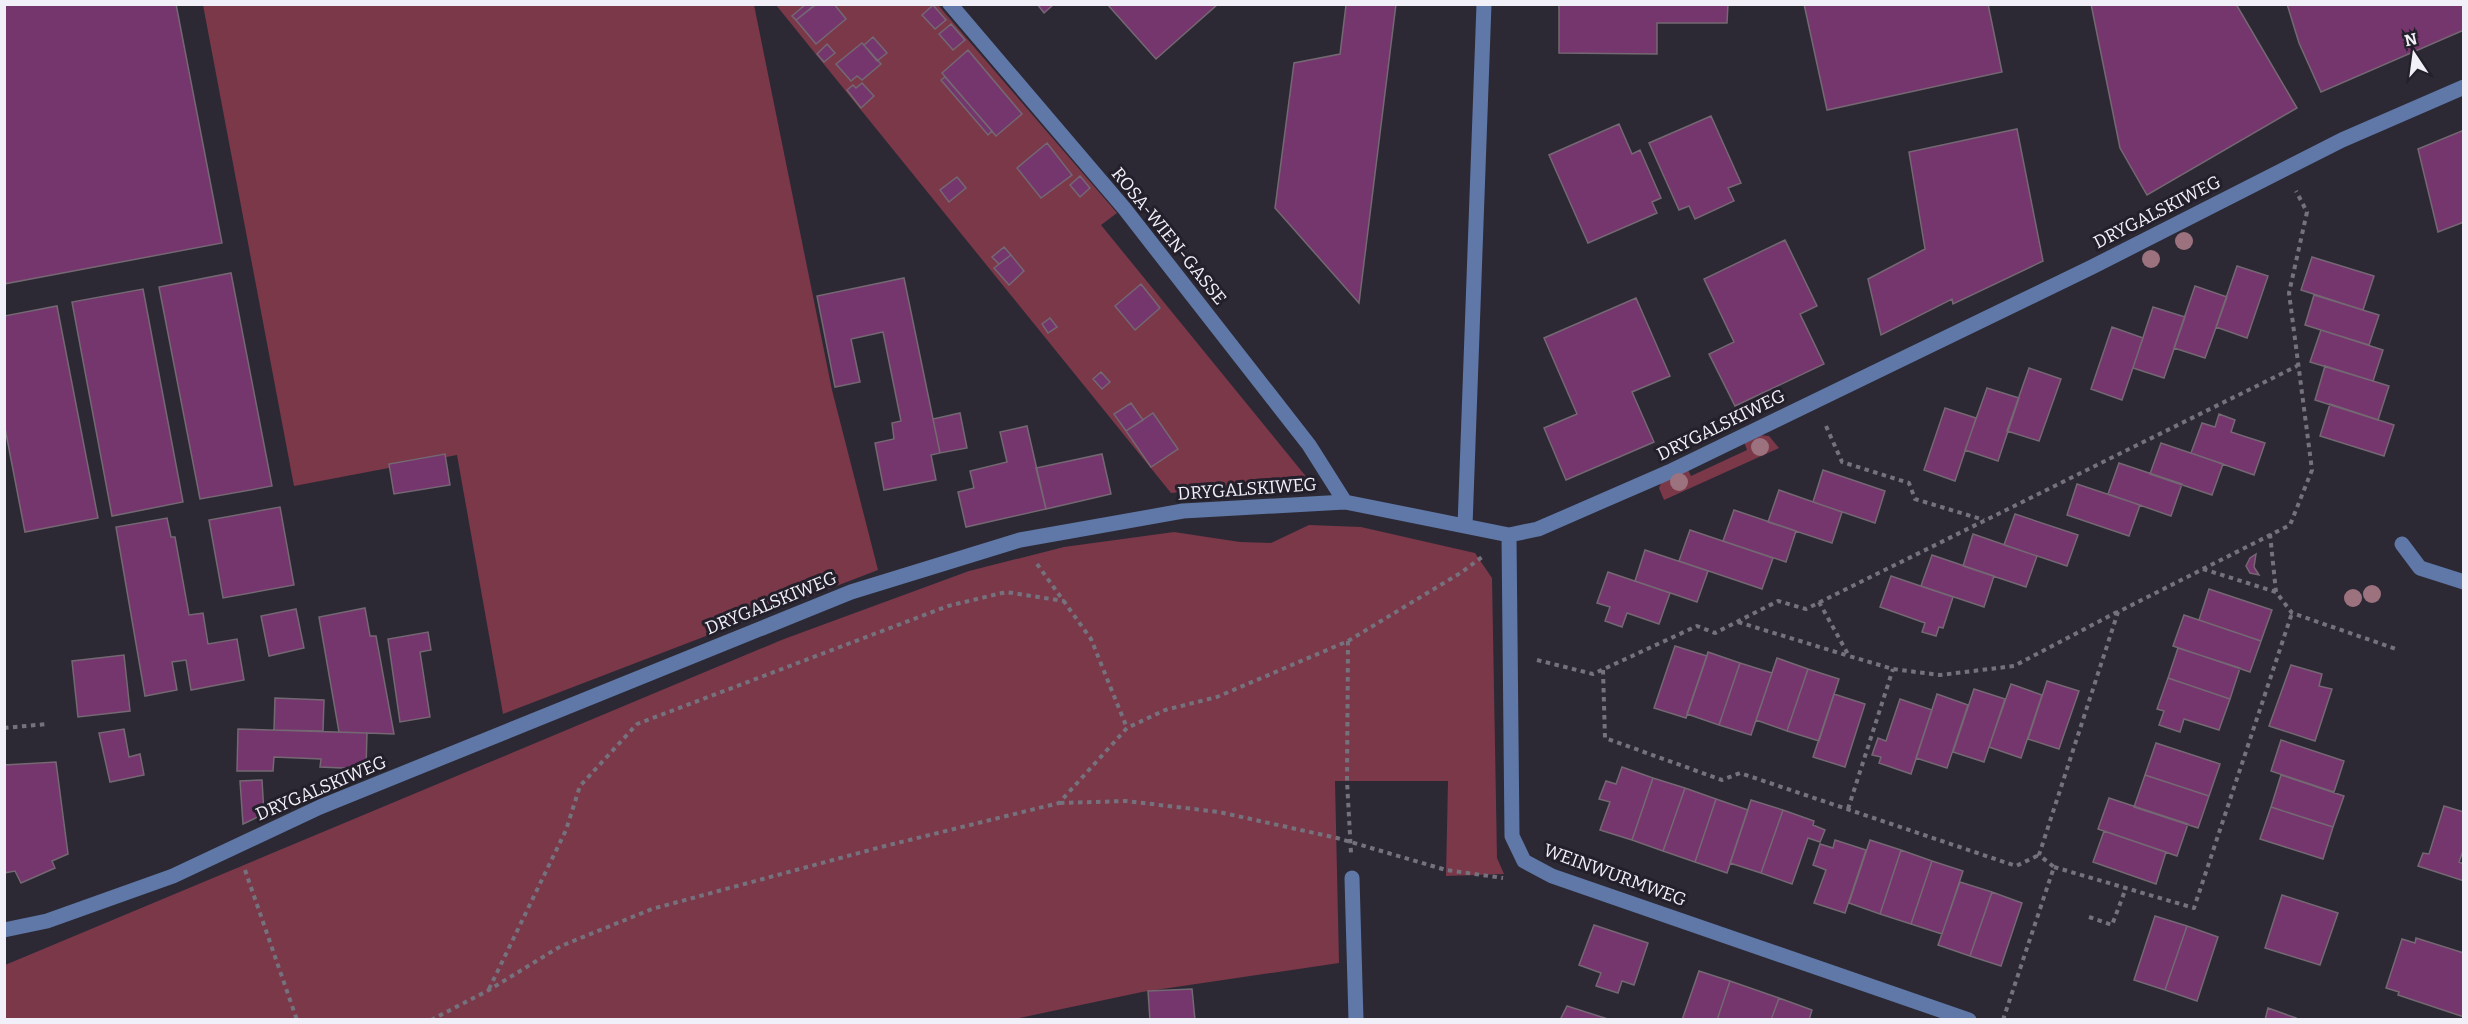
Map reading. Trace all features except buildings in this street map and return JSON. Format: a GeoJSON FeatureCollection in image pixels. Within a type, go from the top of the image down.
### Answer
{"type":"FeatureCollection","features":[{"type":"Feature","properties":{"kind":"street","name":"ROSA-WIEN-GASSE"},"geometry":{"type":"LineString","coordinates":[[950,4],[1124,208],[1309,445],[1345,501]]}},
{"type":"Feature","properties":{"kind":"street"},"geometry":{"type":"LineString","coordinates":[[1465,526],[1484,4]]}},
{"type":"Feature","properties":{"kind":"street","name":"DRYGALSKIWEG"},"geometry":{"type":"LineString","coordinates":[[4,930],[47,921],[173,876],[320,807],[851,592],[1020,540],[1184,512],[1345,501],[1509,535],[1538,529],[1669,472],[2092,267],[2342,140],[2463,87]]}},
{"type":"Feature","properties":{"kind":"street","name":"WEINWURMWEG"},"geometry":{"type":"LineString","coordinates":[[1509,535],[1512,837],[1524,861],[1552,876],[1969,1020]]}},
{"type":"Feature","properties":{"kind":"street"},"geometry":{"type":"LineString","coordinates":[[2402,544],[2420,568],[2463,582]]}},
{"type":"Feature","properties":{"kind":"street"},"geometry":{"type":"LineString","coordinates":[[1352,878],[1356,1020]]}},
{"type":"Feature","properties":{"kind":"path"},"geometry":{"type":"LineString","coordinates":[[1737,621],[1893,669],[1940,675],[2014,666],[2290,525],[2312,470],[2289,293],[2307,212],[2294,186]]}},
{"type":"Feature","properties":{"kind":"path"},"geometry":{"type":"LineString","coordinates":[[1528,658],[1593,674],[1698,626],[1715,633],[1778,601],[1806,609],[2297,366]]}},
{"type":"Feature","properties":{"kind":"path"},"geometry":{"type":"LineString","coordinates":[[1825,422],[1842,462],[1909,483],[1915,499],[1985,521]]}},
{"type":"Feature","properties":{"kind":"path"},"geometry":{"type":"LineString","coordinates":[[2270,534],[2276,592],[2292,613],[2399,650]]}},
{"type":"Feature","properties":{"kind":"path"},"geometry":{"type":"LineString","coordinates":[[1059,803],[1127,728],[1165,710],[1217,697],[1348,641],[1462,572],[1509,535]]}},
{"type":"Feature","properties":{"kind":"path"},"geometry":{"type":"LineString","coordinates":[[1020,540],[1091,639],[1127,728]]}},
{"type":"Feature","properties":{"kind":"path"},"geometry":{"type":"LineString","coordinates":[[2202,569],[2276,592]]}},
{"type":"Feature","properties":{"kind":"path"},"geometry":{"type":"LineString","coordinates":[[489,990],[566,830],[580,786],[637,724],[948,606],[1006,592],[1064,601]]}},
{"type":"Feature","properties":{"kind":"path"},"geometry":{"type":"LineString","coordinates":[[1819,602],[1849,656]]}},
{"type":"Feature","properties":{"kind":"path"},"geometry":{"type":"LineString","coordinates":[[1603,670],[1605,738],[1722,780],[1740,773],[2016,866],[2039,855],[2118,612]]}},
{"type":"Feature","properties":{"kind":"path"},"geometry":{"type":"LineString","coordinates":[[2039,855],[2054,867],[2194,908],[2292,613]]}},
{"type":"Feature","properties":{"kind":"path"},"geometry":{"type":"LineString","coordinates":[[1348,641],[1347,781],[1352,878]]}},
{"type":"Feature","properties":{"kind":"path"},"geometry":{"type":"LineString","coordinates":[[1848,809],[1893,669]]}},
{"type":"Feature","properties":{"kind":"path"},"geometry":{"type":"LineString","coordinates":[[4,728],[46,724]]}},
{"type":"Feature","properties":{"kind":"path"},"geometry":{"type":"LineString","coordinates":[[431,1020],[489,990],[561,946],[652,909],[869,850],[1059,803],[1126,801],[1219,812],[1350,842],[1446,870],[1506,878],[1524,861]]}},
{"type":"Feature","properties":{"kind":"path"},"geometry":{"type":"LineString","coordinates":[[237,846],[297,1020]]}},
{"type":"Feature","properties":{"kind":"path"},"geometry":{"type":"LineString","coordinates":[[2003,1020],[2054,867]]}},
{"type":"Feature","properties":{"kind":"path"},"geometry":{"type":"LineString","coordinates":[[2089,917],[2112,925],[2126,888]]}},
{"type":"Feature","properties":{"kind":"shaded area"},"geometry":{"type":"Polygon","coordinates":[[[203,5],[754,5],[832,390],[878,570],[503,714],[457,455],[294,486],[203,5]]]}},
{"type":"Feature","properties":{"kind":"shaded area"},"geometry":{"type":"Polygon","coordinates":[[[776,5],[938,5],[1117,213],[1101,225],[1308,479],[1171,493],[776,5]]]}},
{"type":"Feature","properties":{"kind":"shaded area"},"geometry":{"type":"Polygon","coordinates":[[[1759,435],[1769,436],[1779,448],[1664,500],[1659,488],[1663,479],[1687,468],[1691,476],[1747,450],[1744,442],[1759,435]]]}},
{"type":"Feature","properties":{"kind":"shaded area"},"geometry":{"type":"Polygon","coordinates":[[[1309,525],[1361,527],[1475,553],[1492,578],[1497,858],[1504,874],[1446,876],[1448,781],[1335,781],[1339,963],[1142,992],[1010,1020],[5,1019],[5,965],[784,639],[969,571],[1064,547],[1174,532],[1240,542],[1271,543],[1309,525]]]}}]}
